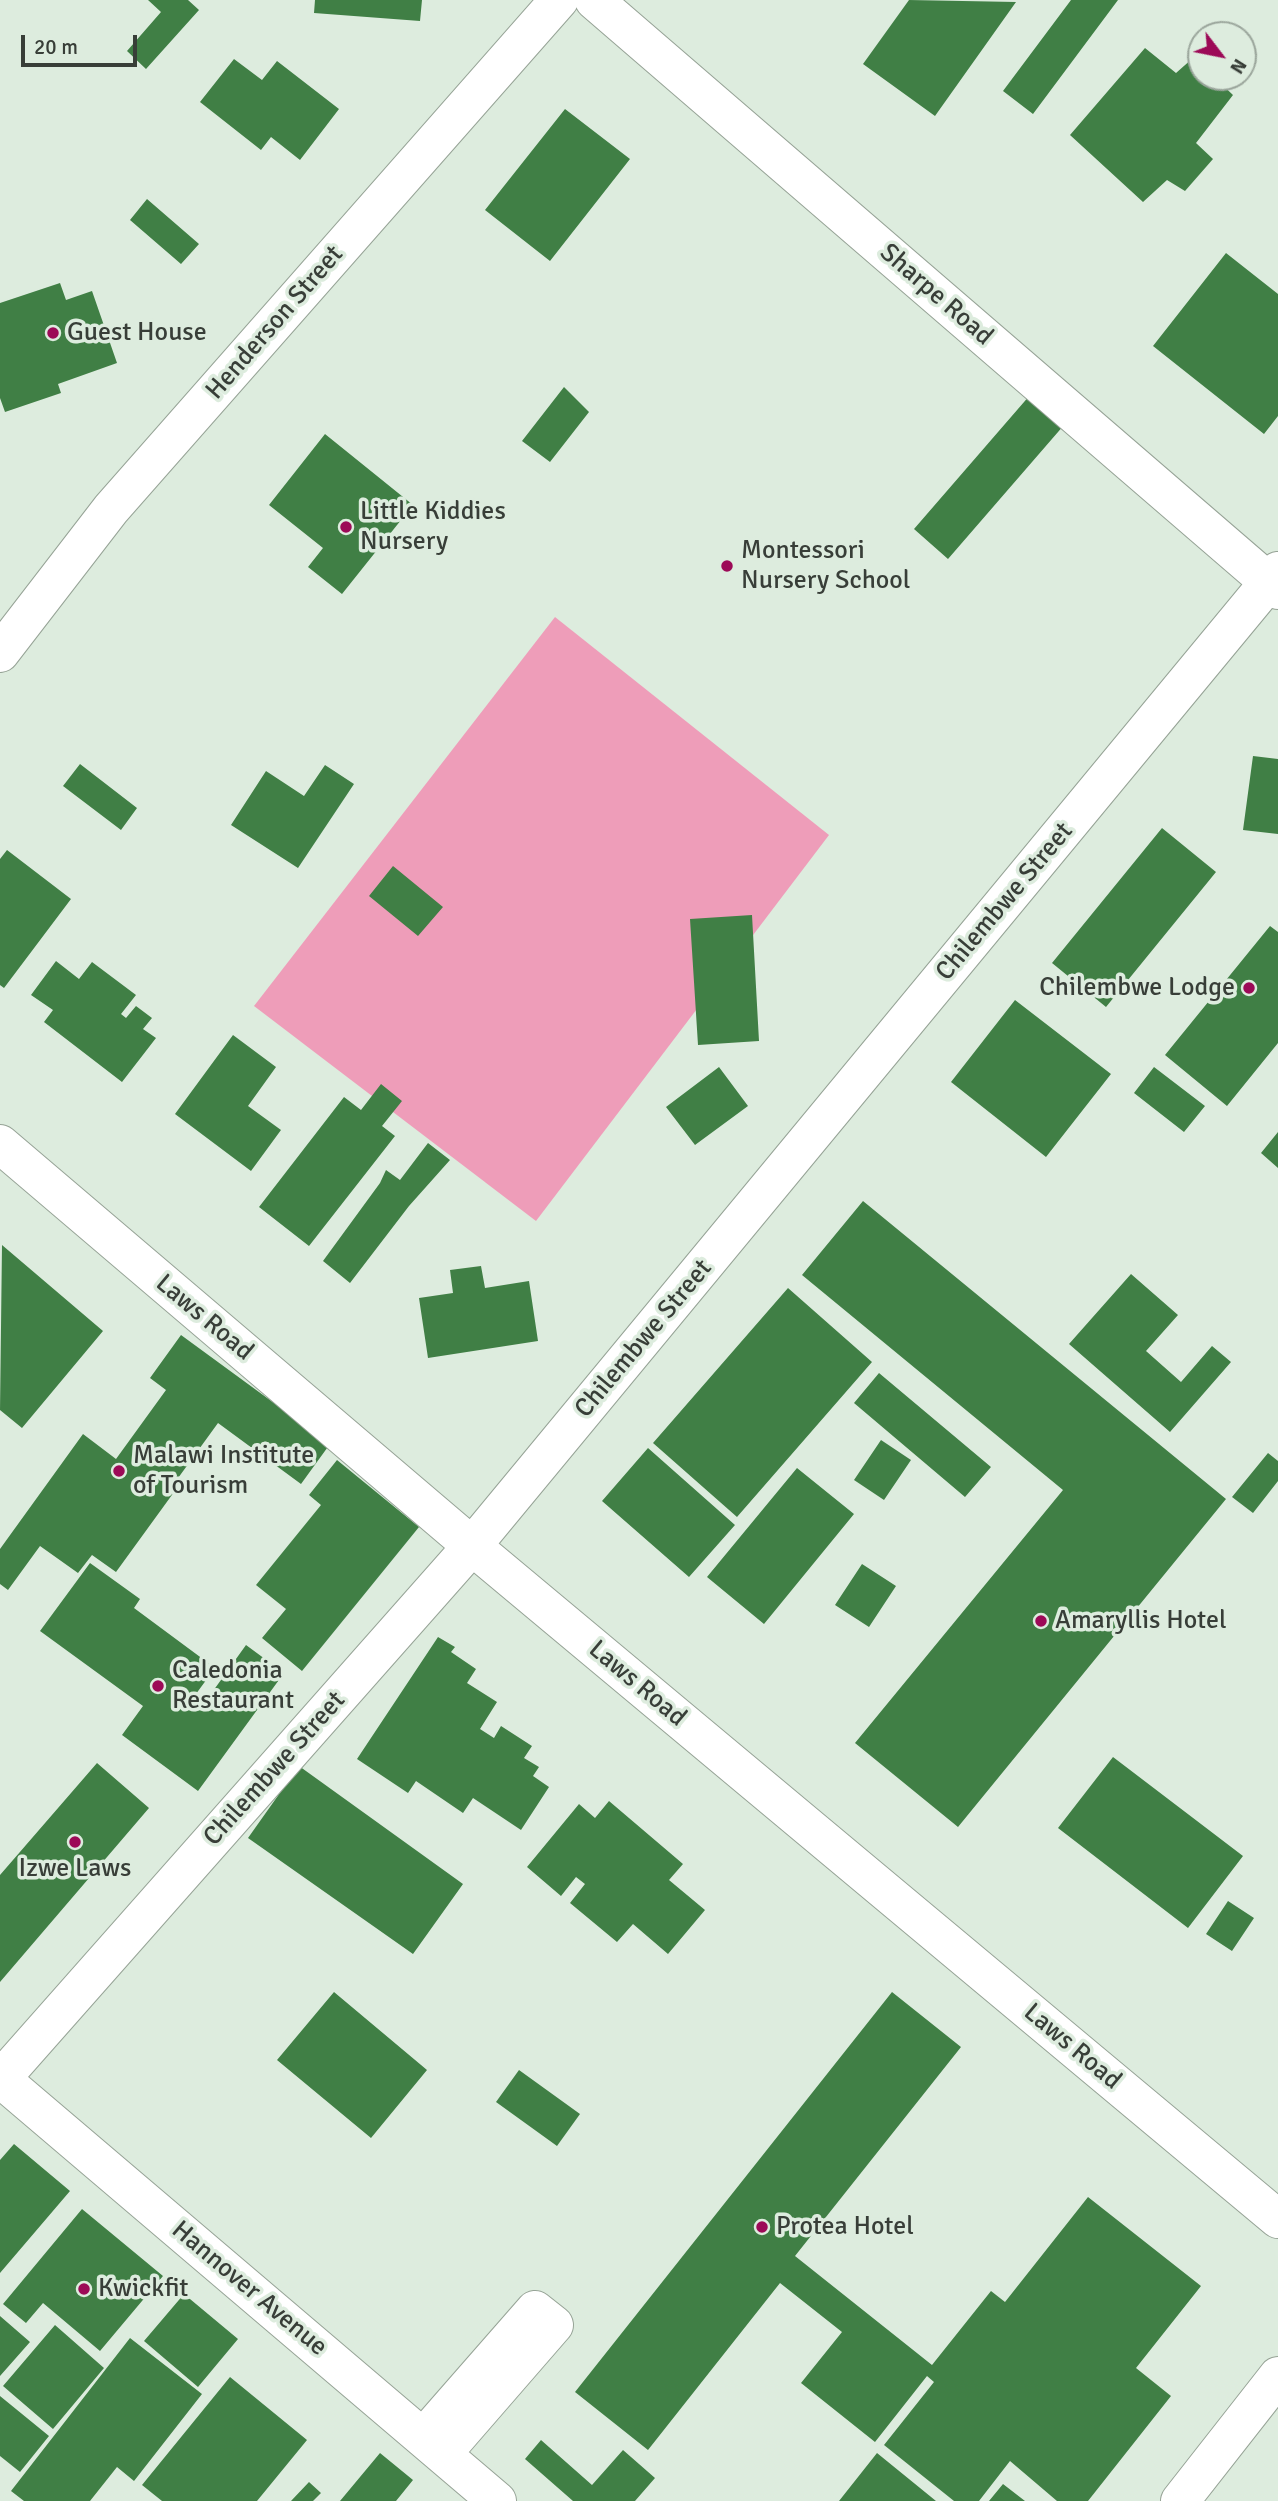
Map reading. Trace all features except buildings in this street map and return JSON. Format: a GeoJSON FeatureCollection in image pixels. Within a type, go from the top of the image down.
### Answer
{"type":"FeatureCollection","features":[{"type":"Feature","properties":{"kind":"street","name":"Henderson Street"},"geometry":{"type":"LineString","coordinates":[[0,653],[111,509],[559,0]]}},
{"type":"Feature","properties":{"kind":"street","name":"Sharpe Road"},"geometry":{"type":"LineString","coordinates":[[594,0],[1275,582]]}},
{"type":"Feature","properties":{"kind":"street","name":"Chilembwe Street"},"geometry":{"type":"LineString","coordinates":[[0,2079],[472,1546],[1275,582]]}},
{"type":"Feature","properties":{"kind":"street","name":"Laws Road"},"geometry":{"type":"LineString","coordinates":[[0,1144],[472,1546],[1278,2219]]}},
{"type":"Feature","properties":{"kind":"street","name":"Hannover Avenue"},"geometry":{"type":"LineString","coordinates":[[0,2079],[498,2501]]}},
{"type":"Feature","properties":{"kind":"street"},"geometry":{"type":"LineString","coordinates":[[1180,2501],[1278,2376]]}},
{"type":"Feature","properties":{"kind":"shaded area"},"geometry":{"type":"Polygon","coordinates":[[[555,617],[829,835],[536,1221],[254,1006],[555,617]]]}},
{"type":"Feature","properties":{"kind":"place","name":"Guest House"},"geometry":{"type":"Point","coordinates":[53,333]}},
{"type":"Feature","properties":{"kind":"place","name":"Little Kiddies Nursery"},"geometry":{"type":"Point","coordinates":[346,527]}},
{"type":"Feature","properties":{"kind":"place","name":"Montessori Nursery School"},"geometry":{"type":"Point","coordinates":[727,566]}},
{"type":"Feature","properties":{"kind":"place","name":"Chilembwe Lodge"},"geometry":{"type":"Point","coordinates":[1249,988]}},
{"type":"Feature","properties":{"kind":"place","name":"Malawi Institute of Tourism"},"geometry":{"type":"Point","coordinates":[119,1471]}},
{"type":"Feature","properties":{"kind":"place","name":"Amaryllis Hotel"},"geometry":{"type":"Point","coordinates":[1041,1621]}},
{"type":"Feature","properties":{"kind":"place","name":"Caledonia Restaurant"},"geometry":{"type":"Point","coordinates":[158,1686]}},
{"type":"Feature","properties":{"kind":"place","name":"Izwe Laws"},"geometry":{"type":"Point","coordinates":[75,1842]}},
{"type":"Feature","properties":{"kind":"place","name":"Protea Hotel"},"geometry":{"type":"Point","coordinates":[762,2227]}},
{"type":"Feature","properties":{"kind":"place","name":"Kwickfit"},"geometry":{"type":"Point","coordinates":[84,2289]}}]}
